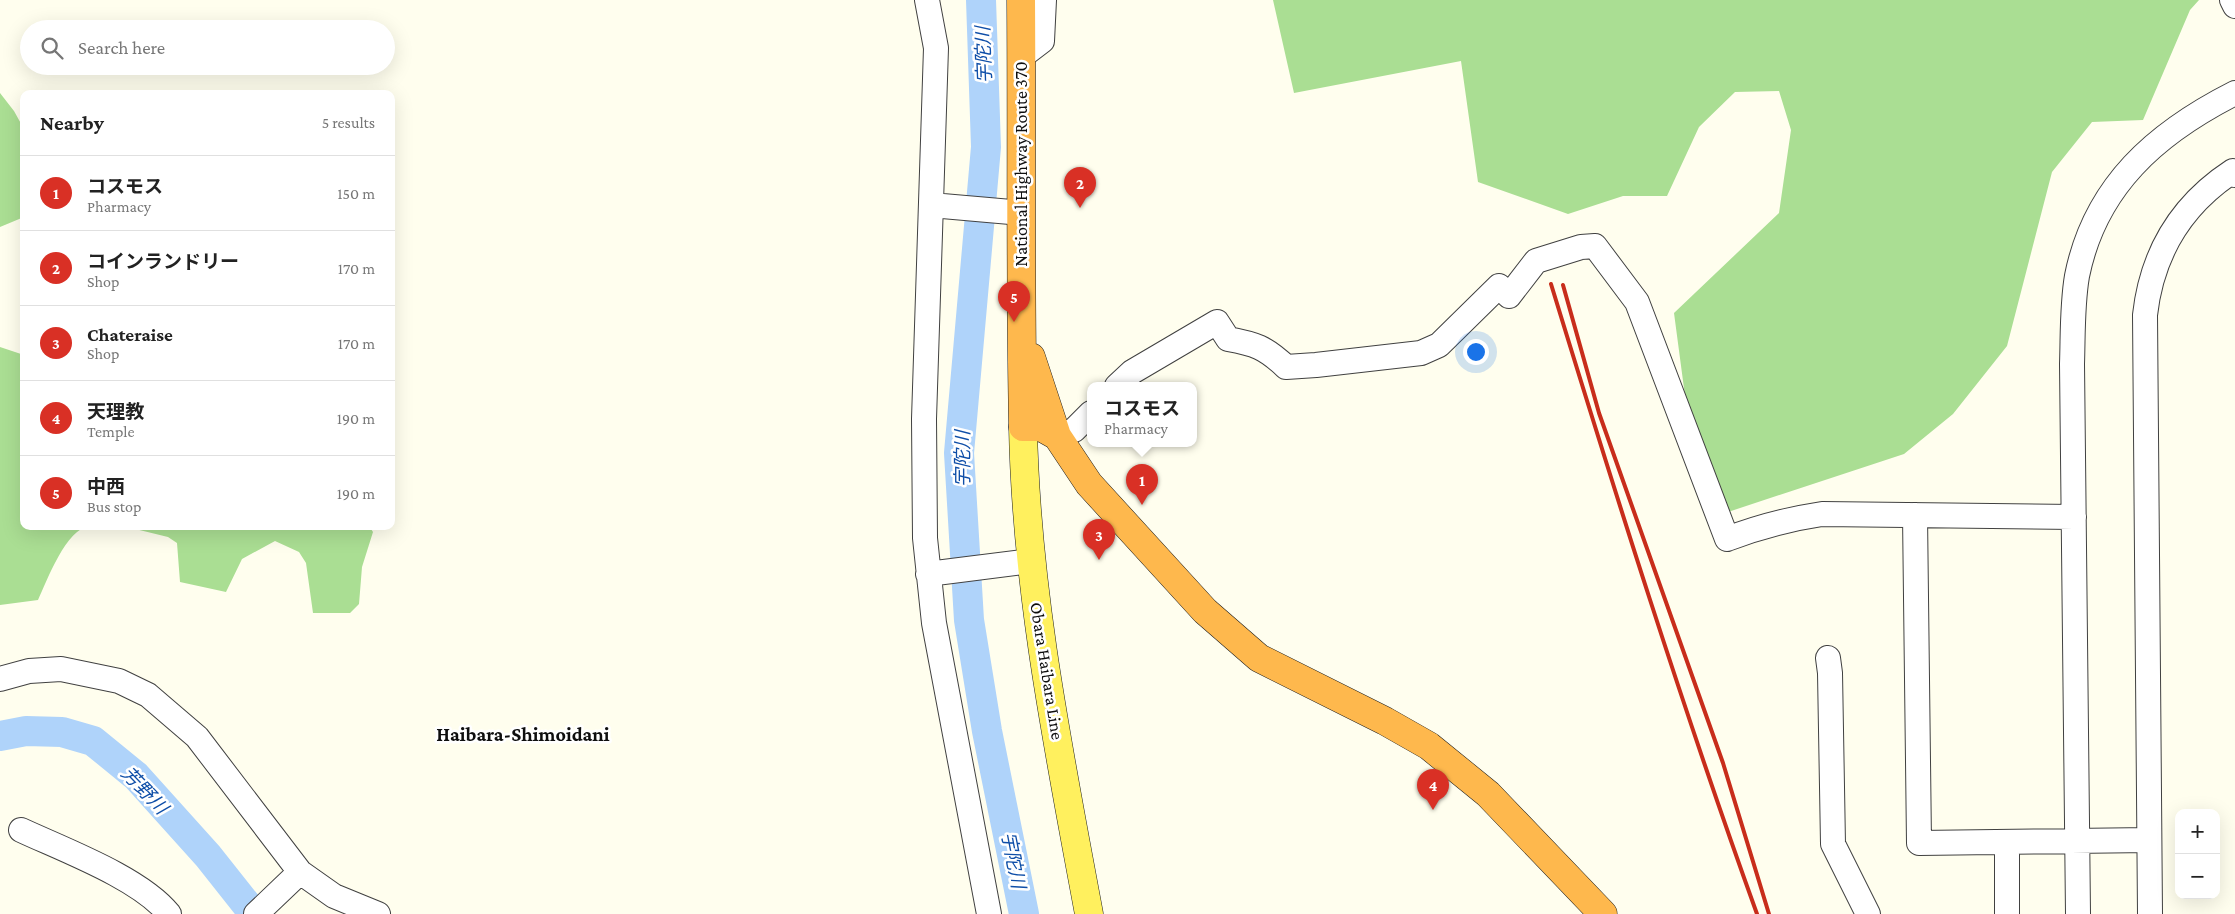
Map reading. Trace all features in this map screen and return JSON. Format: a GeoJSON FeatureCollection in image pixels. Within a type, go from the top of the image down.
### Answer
{"type":"FeatureCollection","features":[{"type":"Feature","properties":{"kind":"highway","name":"National Highway Route 370"},"geometry":{"type":"LineString","coordinates":[[1021,0],[1016,212],[1021,314],[1023,426]]}},
{"type":"Feature","properties":{"kind":"highway"},"geometry":{"type":"LineString","coordinates":[[1021,314],[1034,368],[1057,436],[1089,484],[1205,611],[1259,658],[1385,721],[1429,746],[1488,794],[1603,914]]}},
{"type":"Feature","properties":{"kind":"highway"},"geometry":{"type":"LineString","coordinates":[[1023,426],[1041,426],[1057,436]]}},
{"type":"Feature","properties":{"kind":"main road","name":"Obara Haibara Line"},"geometry":{"type":"LineString","coordinates":[[1023,426],[1024,483],[1017,562],[1052,710],[1089,914]]}},
{"type":"Feature","properties":{"kind":"street"},"geometry":{"type":"LineString","coordinates":[[927,0],[936,48],[934,205],[924,419],[925,538],[931,574],[934,623],[988,914]]}},
{"type":"Feature","properties":{"kind":"street"},"geometry":{"type":"LineString","coordinates":[[1021,57],[1042,42],[1044,0]]}},
{"type":"Feature","properties":{"kind":"street"},"geometry":{"type":"LineString","coordinates":[[2232,0],[2235,6]]}},
{"type":"Feature","properties":{"kind":"street"},"geometry":{"type":"LineString","coordinates":[[2078,914],[2072,364],[2074,299],[2082,256],[2098,215],[2119,181],[2148,150],[2183,122],[2235,93]]}},
{"type":"Feature","properties":{"kind":"street"},"geometry":{"type":"LineString","coordinates":[[2150,914],[2145,325],[2147,297],[2160,254],[2182,216],[2193,203],[2219,181],[2233,171],[2235,175]]}},
{"type":"Feature","properties":{"kind":"street"},"geometry":{"type":"LineString","coordinates":[[934,205],[1016,212]]}},
{"type":"Feature","properties":{"kind":"street"},"geometry":{"type":"LineString","coordinates":[[1121,382],[1132,372],[1217,322],[1228,338],[1257,345],[1275,356],[1286,367],[1421,353],[1439,345],[1499,286],[1509,296],[1536,261],[1581,247],[1595,246],[1637,302],[1727,539],[1749,530],[1790,519],[1822,514],[2074,518]]}},
{"type":"Feature","properties":{"kind":"street"},"geometry":{"type":"LineString","coordinates":[[1057,436],[1074,430],[1087,417]]}},
{"type":"Feature","properties":{"kind":"street"},"geometry":{"type":"LineString","coordinates":[[1916,515],[1919,843],[2149,840]]}},
{"type":"Feature","properties":{"kind":"street"},"geometry":{"type":"LineString","coordinates":[[931,574],[1017,562]]}},
{"type":"Feature","properties":{"kind":"street"},"geometry":{"type":"LineString","coordinates":[[1828,658],[1832,844],[1868,914]]}},
{"type":"Feature","properties":{"kind":"street"},"geometry":{"type":"LineString","coordinates":[[0,679],[28,671],[61,669],[119,681],[148,695],[197,737],[295,877],[378,914]]}},
{"type":"Feature","properties":{"kind":"street"},"geometry":{"type":"LineString","coordinates":[[21,830],[131,882],[160,904],[168,914]]}},
{"type":"Feature","properties":{"kind":"street"},"geometry":{"type":"LineString","coordinates":[[2007,842],[2007,914]]}},
{"type":"Feature","properties":{"kind":"street"},"geometry":{"type":"LineString","coordinates":[[256,914],[295,877]]}},
{"type":"Feature","properties":{"kind":"green space"},"geometry":{"type":"Polygon","coordinates":[[[1273,0],[2199,0],[2190,10],[2143,120],[2092,122],[2052,172],[2007,346],[1953,414],[1904,454],[1728,512],[1687,411],[1674,313],[1779,213],[1791,130],[1779,91],[1735,92],[1699,127],[1667,196],[1623,196],[1568,214],[1478,182],[1461,61],[1294,93],[1273,0]]]}},
{"type":"Feature","properties":{"kind":"green space"},"geometry":{"type":"Polygon","coordinates":[[[0,93],[20,122],[20,219],[0,227],[0,93]]]}},
{"type":"Feature","properties":{"kind":"green space"},"geometry":{"type":"Polygon","coordinates":[[[0,347],[20,354],[20,530],[80,530],[65,545],[38,600],[0,605],[0,347]]]}},
{"type":"Feature","properties":{"kind":"green space"},"geometry":{"type":"Polygon","coordinates":[[[139,530],[372,530],[373,532],[362,567],[359,604],[350,613],[313,613],[306,563],[299,552],[275,541],[242,559],[226,592],[180,582],[177,543],[168,537],[139,530]]]}},
{"type":"Feature","properties":{"kind":"waterway","name":"宇陀川"},"geometry":{"type":"LineString","coordinates":[[981,0],[986,147],[959,453],[969,620],[987,731],[1024,914]]}},
{"type":"Feature","properties":{"kind":"waterway","name":"芳野川"},"geometry":{"type":"LineString","coordinates":[[0,736],[26,731],[62,732],[93,741],[136,776],[208,856],[254,914]]}},
{"type":"Feature","properties":{"kind":"railway"},"geometry":{"type":"LineString","coordinates":[[1551,284],[1650,600],[1702,758],[1757,914]]}},
{"type":"Feature","properties":{"kind":"railway"},"geometry":{"type":"LineString","coordinates":[[1563,285],[1599,413],[1723,763],[1769,914]]}},
{"type":"Feature","properties":{"kind":"place","name":"コインランドリー"},"geometry":{"type":"Point","coordinates":[1080,208]}},
{"type":"Feature","properties":{"kind":"place","name":"中西"},"geometry":{"type":"Point","coordinates":[1014,322]}},
{"type":"Feature","properties":{"kind":"place","name":"コスモス"},"geometry":{"type":"Point","coordinates":[1142,505]}},
{"type":"Feature","properties":{"kind":"place","name":"Chateraise"},"geometry":{"type":"Point","coordinates":[1099,560]}},
{"type":"Feature","properties":{"kind":"place","name":"天理教"},"geometry":{"type":"Point","coordinates":[1433,810]}},
{"type":"Feature","properties":{"kind":"district","name":"Haibara-Shimoidani"},"geometry":{"type":"Point","coordinates":[523,734]}}]}
